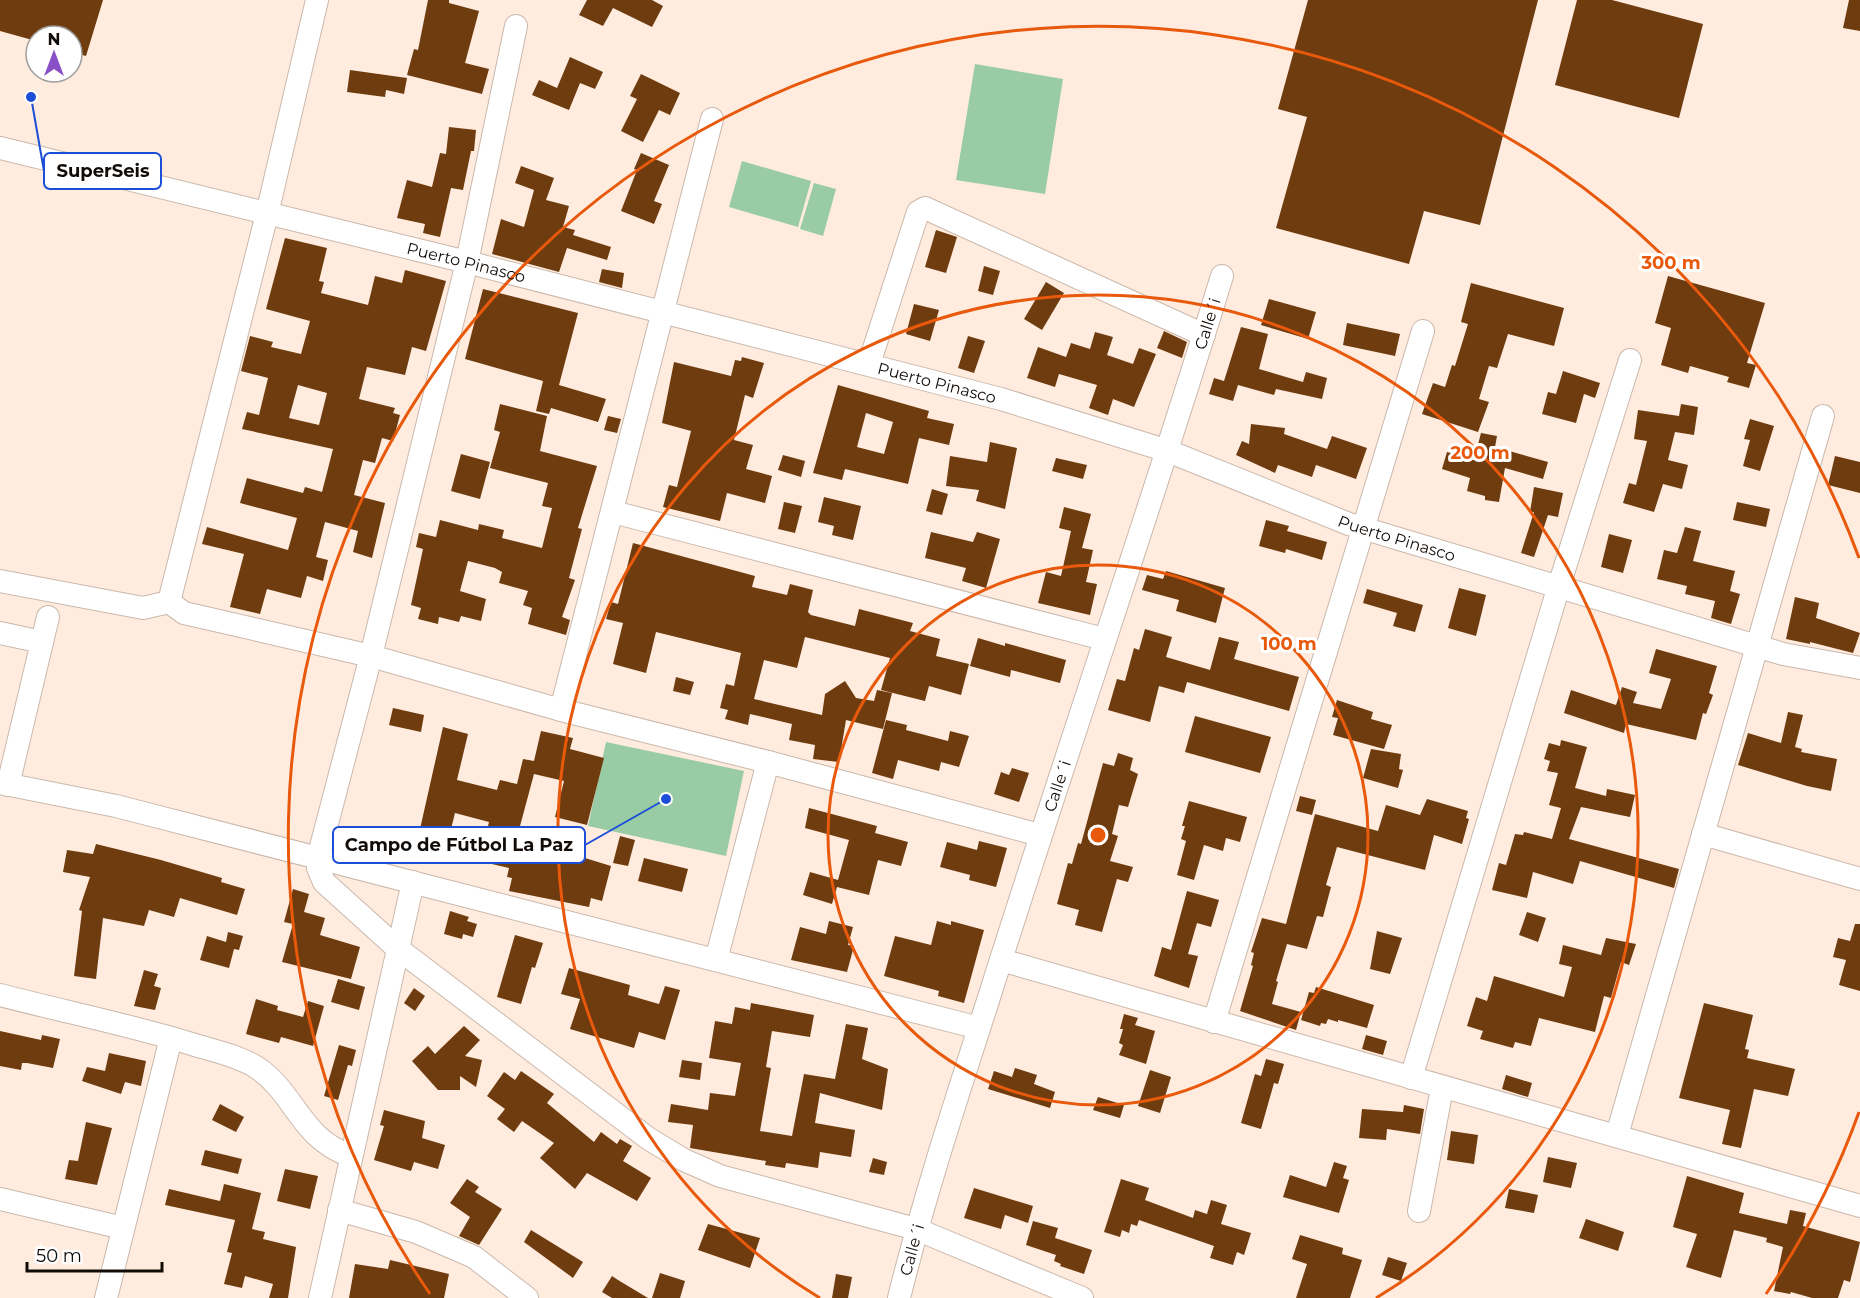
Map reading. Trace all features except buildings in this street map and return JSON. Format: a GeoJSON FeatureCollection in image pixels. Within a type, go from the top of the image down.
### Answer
{"type":"FeatureCollection","features":[{"type":"Feature","properties":{"kind":"street"},"geometry":{"type":"LineString","coordinates":[[170,602],[267,214],[317,0]]}},
{"type":"Feature","properties":{"kind":"street"},"geometry":{"type":"LineString","coordinates":[[516,27],[467,262],[371,656],[318,858],[318,868],[324,882],[397,948],[649,1139],[684,1160],[720,1176],[916,1229],[1082,1298]]}},
{"type":"Feature","properties":{"kind":"street"},"geometry":{"type":"LineString","coordinates":[[561,710],[613,512],[660,312],[712,119]]}},
{"type":"Feature","properties":{"kind":"street","name":"Puerto Pinasco"},"geometry":{"type":"LineString","coordinates":[[0,148],[467,262],[1000,399],[1168,450],[1364,528],[1558,589],[1756,646],[1860,668]]}},
{"type":"Feature","properties":{"kind":"street"},"geometry":{"type":"LineString","coordinates":[[869,364],[918,212],[925,208],[1204,335]]}},
{"type":"Feature","properties":{"kind":"street","name":"Calle´i"},"geometry":{"type":"LineString","coordinates":[[899,1298],[916,1229],[979,1028],[1104,639],[1168,450],[1222,276]]}},
{"type":"Feature","properties":{"kind":"street"},"geometry":{"type":"LineString","coordinates":[[1214,1022],[1423,331]]}},
{"type":"Feature","properties":{"kind":"street"},"geometry":{"type":"LineString","coordinates":[[1411,1078],[1558,589],[1630,362]]}},
{"type":"Feature","properties":{"kind":"street"},"geometry":{"type":"LineString","coordinates":[[1617,1135],[1823,416]]}},
{"type":"Feature","properties":{"kind":"street"},"geometry":{"type":"LineString","coordinates":[[613,512],[1104,639]]}},
{"type":"Feature","properties":{"kind":"street"},"geometry":{"type":"LineString","coordinates":[[0,581],[143,608],[170,602]]}},
{"type":"Feature","properties":{"kind":"street"},"geometry":{"type":"LineString","coordinates":[[170,602],[184,614],[371,656],[561,710],[768,762],[1041,835]]}},
{"type":"Feature","properties":{"kind":"street"},"geometry":{"type":"LineString","coordinates":[[48,617],[4,784],[116,806],[979,1028]]}},
{"type":"Feature","properties":{"kind":"street"},"geometry":{"type":"LineString","coordinates":[[0,633],[42,642]]}},
{"type":"Feature","properties":{"kind":"street"},"geometry":{"type":"LineString","coordinates":[[716,960],[768,762]]}},
{"type":"Feature","properties":{"kind":"street"},"geometry":{"type":"LineString","coordinates":[[1703,834],[1860,879]]}},
{"type":"Feature","properties":{"kind":"street"},"geometry":{"type":"LineString","coordinates":[[320,1298],[413,882]]}},
{"type":"Feature","properties":{"kind":"street"},"geometry":{"type":"LineString","coordinates":[[1001,960],[1860,1206]]}},
{"type":"Feature","properties":{"kind":"street"},"geometry":{"type":"LineString","coordinates":[[0,995],[171,1038],[240,1059],[257,1068],[331,1149],[351,1156]]}},
{"type":"Feature","properties":{"kind":"street"},"geometry":{"type":"LineString","coordinates":[[106,1298],[171,1038]]}},
{"type":"Feature","properties":{"kind":"street"},"geometry":{"type":"LineString","coordinates":[[1419,1211],[1442,1088]]}},
{"type":"Feature","properties":{"kind":"street"},"geometry":{"type":"LineString","coordinates":[[0,1199],[123,1228]]}},
{"type":"Feature","properties":{"kind":"street"},"geometry":{"type":"LineString","coordinates":[[339,1210],[416,1232],[474,1257],[527,1298]]}},
{"type":"Feature","properties":{"kind":"green space"},"geometry":{"type":"Polygon","coordinates":[[[975,64],[1063,79],[1045,194],[956,180],[975,64]]]}},
{"type":"Feature","properties":{"kind":"green space"},"geometry":{"type":"Polygon","coordinates":[[[742,161],[811,181],[798,227],[729,207],[742,161]]]}},
{"type":"Feature","properties":{"kind":"green space"},"geometry":{"type":"Polygon","coordinates":[[[814,183],[836,189],[823,236],[800,229],[814,183]]]}},
{"type":"Feature","properties":{"kind":"green space"},"geometry":{"type":"Polygon","coordinates":[[[606,742],[744,771],[726,856],[588,826],[606,742]]]}},
{"type":"Feature","properties":{"kind":"place","name":"SuperSeis"},"geometry":{"type":"Point","coordinates":[31,97]}},
{"type":"Feature","properties":{"kind":"place","name":"Campo de Fútbol La Paz"},"geometry":{"type":"Point","coordinates":[666,799]}}]}
